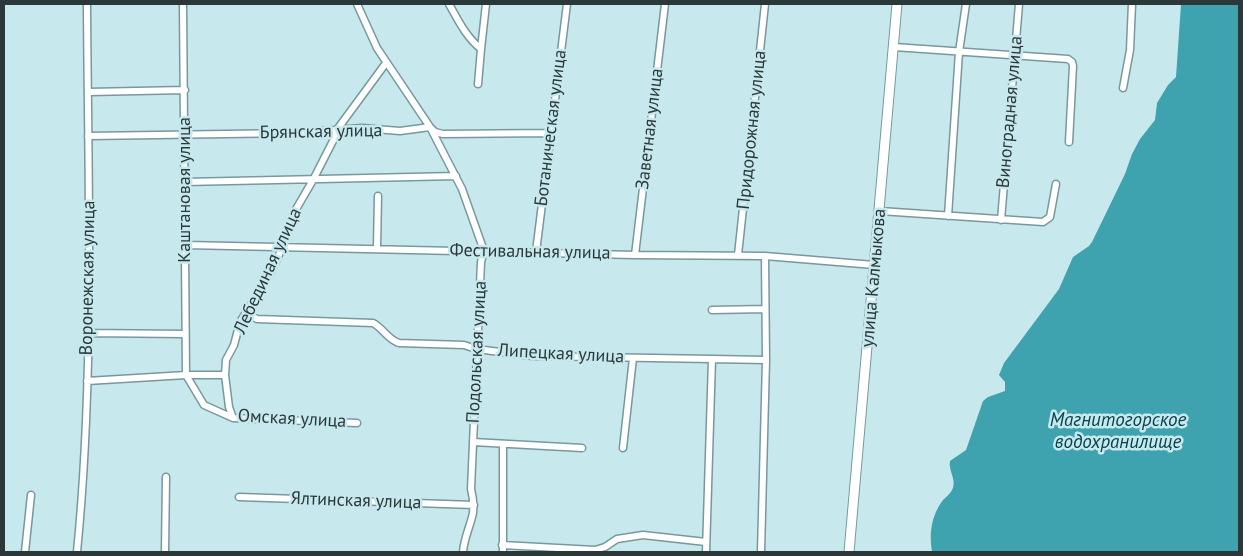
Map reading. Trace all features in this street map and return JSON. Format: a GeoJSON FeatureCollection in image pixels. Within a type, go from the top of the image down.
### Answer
{"type":"FeatureCollection","features":[{"type":"Feature","properties":{"kind":"main road","name":"улица Калмыкова"},"geometry":{"type":"LineString","coordinates":[[849,552],[897,4]]}},
{"type":"Feature","properties":{"kind":"street","name":"Воронежская улица"},"geometry":{"type":"LineString","coordinates":[[77,552],[82,503],[88,333],[89,92],[87,4]]}},
{"type":"Feature","properties":{"kind":"street","name":"Каштановая улица"},"geometry":{"type":"LineString","coordinates":[[184,4],[186,375]]}},
{"type":"Feature","properties":{"kind":"street","name":"Подольская улица"},"geometry":{"type":"LineString","coordinates":[[357,4],[377,48],[430,127],[456,176],[484,251],[481,262],[476,349],[471,489],[474,505],[464,539],[463,552]]}},
{"type":"Feature","properties":{"kind":"street"},"geometry":{"type":"LineString","coordinates":[[450,4],[473,43],[481,48]]}},
{"type":"Feature","properties":{"kind":"street"},"geometry":{"type":"LineString","coordinates":[[478,84],[486,4]]}},
{"type":"Feature","properties":{"kind":"street","name":"Ботаническая улица"},"geometry":{"type":"LineString","coordinates":[[536,252],[566,4]]}},
{"type":"Feature","properties":{"kind":"street","name":"Заветная улица"},"geometry":{"type":"LineString","coordinates":[[635,254],[666,4]]}},
{"type":"Feature","properties":{"kind":"street","name":"Придорожная улица"},"geometry":{"type":"LineString","coordinates":[[738,255],[765,4]]}},
{"type":"Feature","properties":{"kind":"street"},"geometry":{"type":"LineString","coordinates":[[948,216],[959,52],[966,4]]}},
{"type":"Feature","properties":{"kind":"street","name":"Виноградная улица"},"geometry":{"type":"LineString","coordinates":[[1001,220],[1019,4]]}},
{"type":"Feature","properties":{"kind":"street"},"geometry":{"type":"LineString","coordinates":[[1123,88],[1130,50],[1132,4]]}},
{"type":"Feature","properties":{"kind":"street"},"geometry":{"type":"LineString","coordinates":[[894,46],[1060,58],[1072,62],[1074,66],[1069,142]]}},
{"type":"Feature","properties":{"kind":"street","name":"Лебединая улица"},"geometry":{"type":"LineString","coordinates":[[233,418],[229,407],[225,375],[226,360],[234,345],[240,322],[272,270],[282,246],[284,235],[295,211],[313,180],[335,137],[336,131],[386,63]]}},
{"type":"Feature","properties":{"kind":"street"},"geometry":{"type":"LineString","coordinates":[[89,92],[184,90]]}},
{"type":"Feature","properties":{"kind":"street","name":"Брянская улица"},"geometry":{"type":"LineString","coordinates":[[88,136],[336,131],[362,128],[400,131],[430,127],[435,132],[443,134],[550,133]]}},
{"type":"Feature","properties":{"kind":"street"},"geometry":{"type":"LineString","coordinates":[[186,182],[456,176]]}},
{"type":"Feature","properties":{"kind":"street"},"geometry":{"type":"LineString","coordinates":[[880,211],[1043,222],[1051,214],[1056,184]]}},
{"type":"Feature","properties":{"kind":"street"},"geometry":{"type":"LineString","coordinates":[[377,248],[378,196]]}},
{"type":"Feature","properties":{"kind":"street","name":"Фестивальная улица"},"geometry":{"type":"LineString","coordinates":[[186,245],[738,255],[874,265]]}},
{"type":"Feature","properties":{"kind":"street"},"geometry":{"type":"LineString","coordinates":[[761,552],[766,360],[765,256]]}},
{"type":"Feature","properties":{"kind":"street","name":"Липецкая улица"},"geometry":{"type":"LineString","coordinates":[[250,306],[249,315],[253,319],[373,322],[395,342],[464,344],[476,349],[533,356],[766,360]]}},
{"type":"Feature","properties":{"kind":"street"},"geometry":{"type":"LineString","coordinates":[[712,310],[765,309]]}},
{"type":"Feature","properties":{"kind":"street"},"geometry":{"type":"LineString","coordinates":[[88,333],[185,334]]}},
{"type":"Feature","properties":{"kind":"street"},"geometry":{"type":"LineString","coordinates":[[623,448],[633,358]]}},
{"type":"Feature","properties":{"kind":"street"},"geometry":{"type":"LineString","coordinates":[[706,552],[712,359]]}},
{"type":"Feature","properties":{"kind":"street"},"geometry":{"type":"LineString","coordinates":[[87,381],[186,375],[225,375]]}},
{"type":"Feature","properties":{"kind":"street","name":"Омская улица"},"geometry":{"type":"LineString","coordinates":[[186,375],[204,405],[233,418],[357,423]]}},
{"type":"Feature","properties":{"kind":"street"},"geometry":{"type":"LineString","coordinates":[[473,442],[582,448]]}},
{"type":"Feature","properties":{"kind":"street"},"geometry":{"type":"LineString","coordinates":[[503,444],[502,549],[594,550],[601,549],[617,539],[643,535],[706,542]]}},
{"type":"Feature","properties":{"kind":"street"},"geometry":{"type":"LineString","coordinates":[[165,552],[166,477]]}},
{"type":"Feature","properties":{"kind":"street"},"geometry":{"type":"LineString","coordinates":[[25,552],[31,495]]}},
{"type":"Feature","properties":{"kind":"street","name":"Ялтинская улица"},"geometry":{"type":"LineString","coordinates":[[239,497],[474,505]]}},
{"type":"Feature","properties":{"kind":"water","name":"Магнитогорское водохранилище"},"geometry":{"type":"Polygon","coordinates":[[[1181,4],[1239,4],[1239,552],[932,552],[931,531],[933,518],[954,484],[950,461],[966,450],[983,401],[988,397],[1005,391],[1005,382],[999,375],[1004,363],[1059,289],[1073,257],[1092,242],[1125,174],[1132,154],[1140,139],[1155,120],[1157,103],[1168,85],[1176,77],[1181,4]]]}}]}
